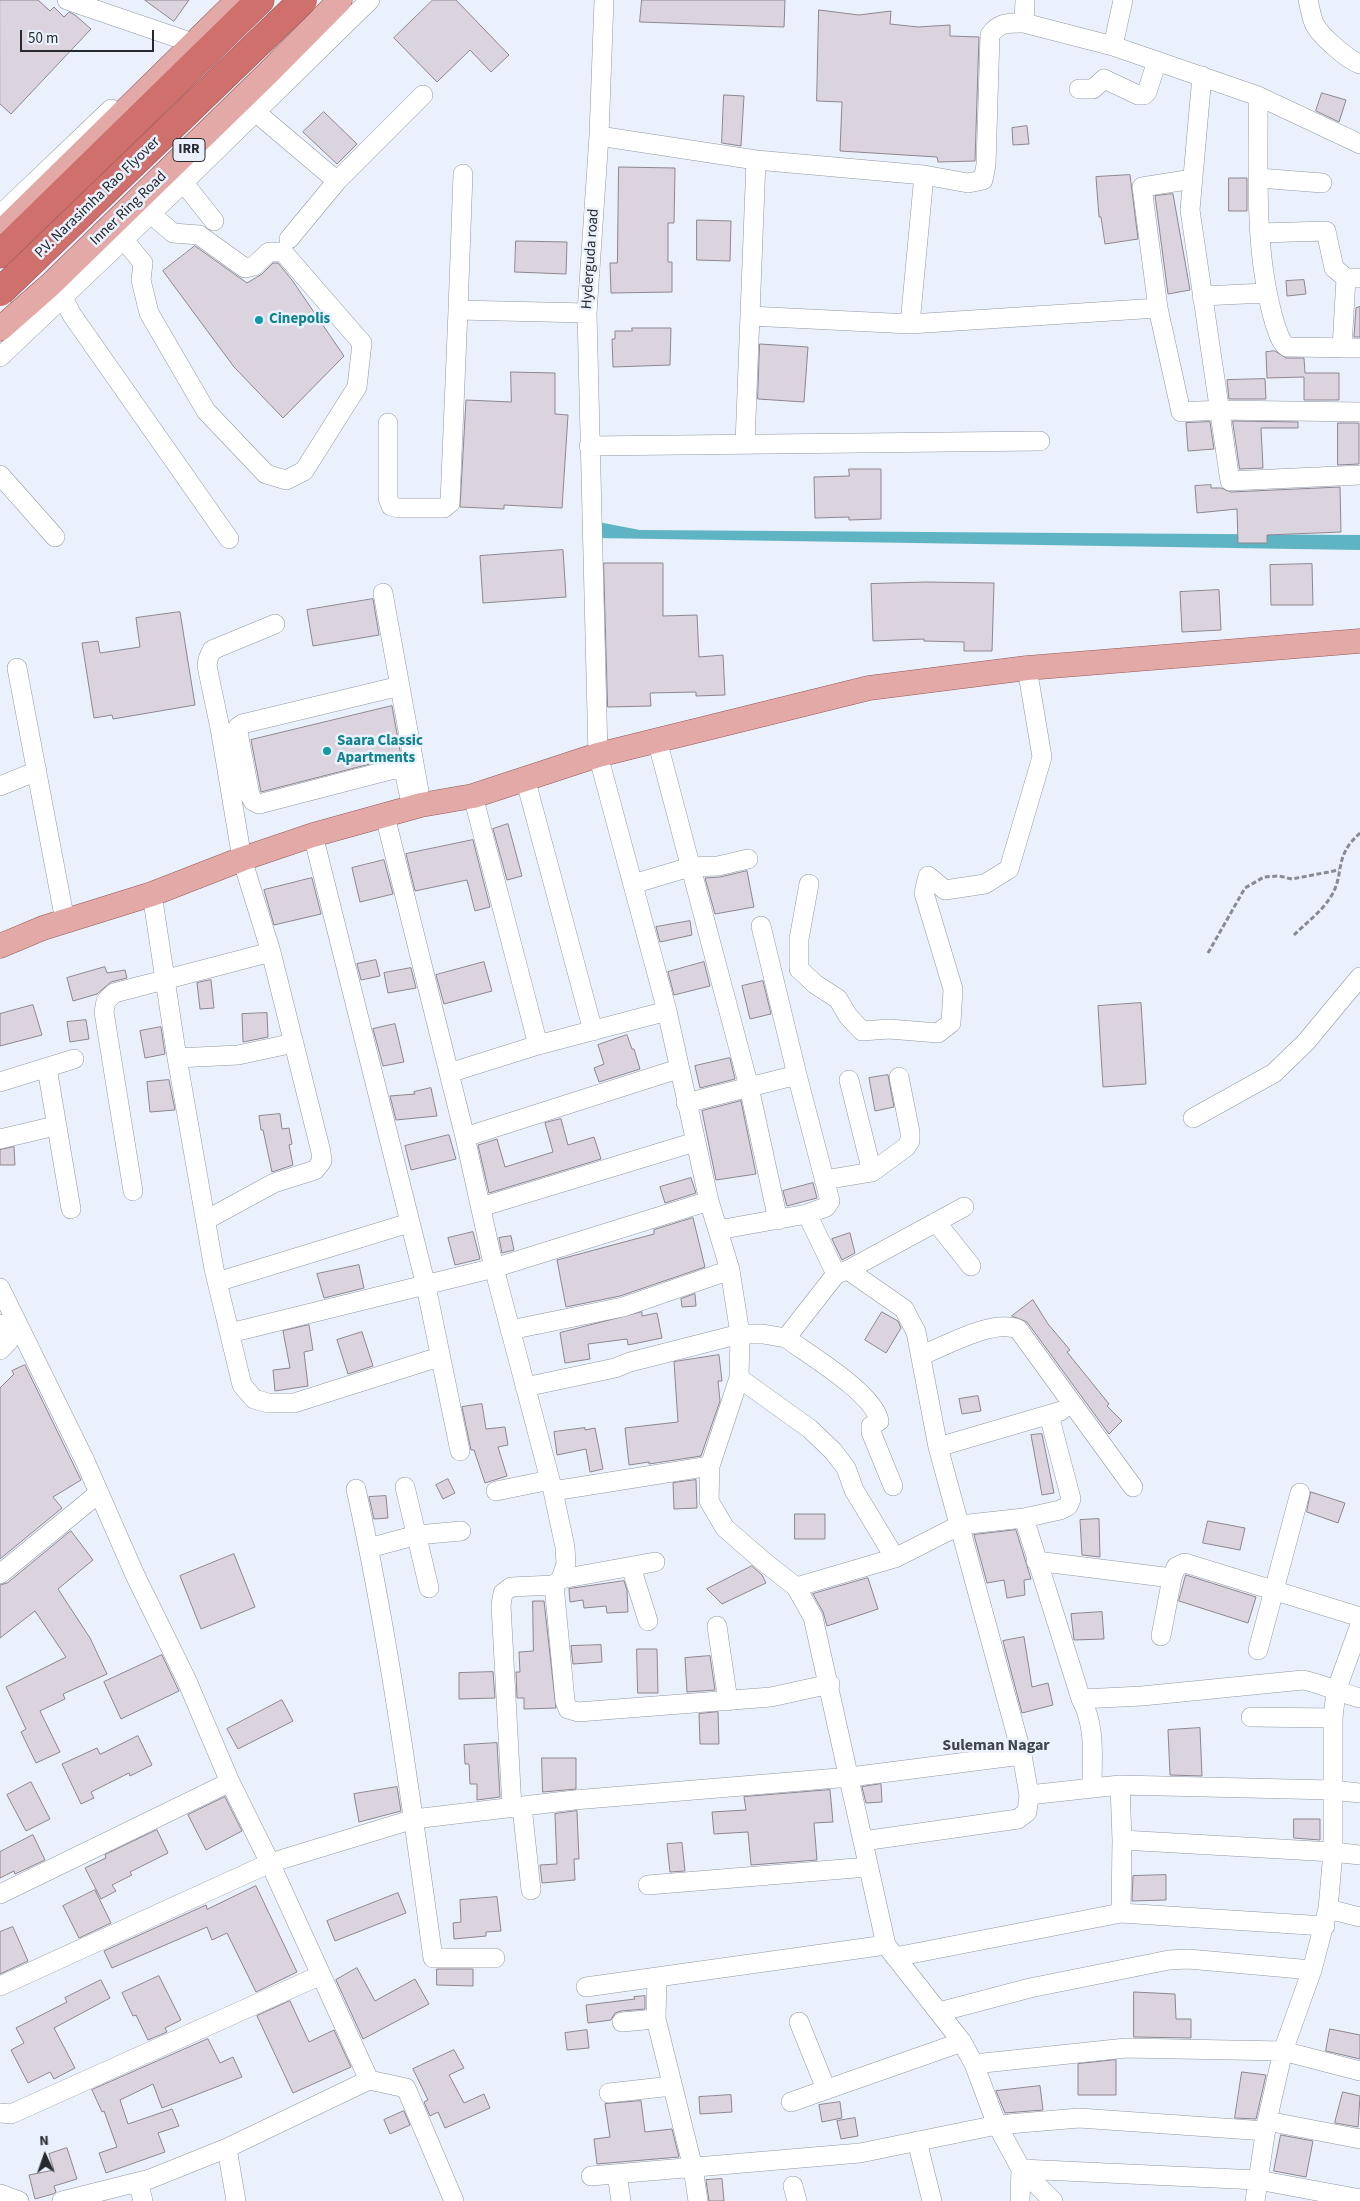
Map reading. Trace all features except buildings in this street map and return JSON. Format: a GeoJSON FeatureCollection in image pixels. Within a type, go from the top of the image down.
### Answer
{"type":"FeatureCollection","features":[{"type":"Feature","properties":{"kind":"highway","name":"P.V. Narasimha Rao Flyover"},"geometry":{"type":"LineString","coordinates":[[0,254],[260,0]]}},
{"type":"Feature","properties":{"kind":"highway","name":"P.V. Narasimha Rao Flyover"},"geometry":{"type":"LineString","coordinates":[[0,292],[304,0]]}},
{"type":"Feature","properties":{"kind":"main road"},"geometry":{"type":"LineString","coordinates":[[1,217],[47,178],[238,0]]}},
{"type":"Feature","properties":{"kind":"main road"},"geometry":{"type":"LineString","coordinates":[[294,0],[320,22]]}},
{"type":"Feature","properties":{"kind":"main road","name":"Inner Ring Road"},"geometry":{"type":"LineString","coordinates":[[0,329],[57,292],[178,175],[248,106],[340,0]]}},
{"type":"Feature","properties":{"kind":"main road"},"geometry":{"type":"LineString","coordinates":[[0,946],[43,928],[152,894],[242,859],[313,835],[417,806],[473,796],[598,755],[869,688],[1027,668],[1360,641]]}},
{"type":"Feature","properties":{"kind":"street"},"geometry":{"type":"LineString","coordinates":[[68,0],[184,40]]}},
{"type":"Feature","properties":{"kind":"street"},"geometry":{"type":"LineString","coordinates":[[47,178],[225,0]]}},
{"type":"Feature","properties":{"kind":"street"},"geometry":{"type":"LineString","coordinates":[[337,181],[248,106],[370,0]]}},
{"type":"Feature","properties":{"kind":"street","name":"Hyderguda road"},"geometry":{"type":"LineString","coordinates":[[604,0],[599,136],[587,313],[598,755],[667,1011],[708,1201],[730,1270],[740,1334],[739,1378],[710,1466],[709,1501],[725,1528],[762,1561],[796,1587]]}},
{"type":"Feature","properties":{"kind":"street"},"geometry":{"type":"LineString","coordinates":[[1024,0],[1024,23]]}},
{"type":"Feature","properties":{"kind":"street"},"geometry":{"type":"LineString","coordinates":[[1113,46],[1123,0]]}},
{"type":"Feature","properties":{"kind":"street"},"geometry":{"type":"LineString","coordinates":[[1308,0],[1314,24],[1336,47],[1360,64]]}},
{"type":"Feature","properties":{"kind":"street"},"geometry":{"type":"LineString","coordinates":[[599,136],[756,160],[924,175],[968,183],[983,180],[986,165],[990,35],[996,28],[1005,23],[1024,23],[1113,46],[1258,96],[1360,144]]}},
{"type":"Feature","properties":{"kind":"street"},"geometry":{"type":"LineString","coordinates":[[1080,90],[1093,89],[1104,79],[1138,95],[1144,95],[1147,92],[1157,61]]}},
{"type":"Feature","properties":{"kind":"street"},"geometry":{"type":"LineString","coordinates":[[1202,76],[1190,210],[1230,481],[1360,475]]}},
{"type":"Feature","properties":{"kind":"street"},"geometry":{"type":"LineString","coordinates":[[289,239],[337,181],[423,95]]}},
{"type":"Feature","properties":{"kind":"street"},"geometry":{"type":"LineString","coordinates":[[1258,96],[1260,233],[1266,294],[1283,344],[1287,347],[1351,348],[1353,278],[1340,275],[1334,268],[1326,231],[1260,233]]}},
{"type":"Feature","properties":{"kind":"street"},"geometry":{"type":"LineString","coordinates":[[745,444],[756,160]]}},
{"type":"Feature","properties":{"kind":"street"},"geometry":{"type":"LineString","coordinates":[[388,423],[388,498],[391,506],[398,508],[444,508],[450,503],[463,174]]}},
{"type":"Feature","properties":{"kind":"street"},"geometry":{"type":"LineString","coordinates":[[0,357],[57,292],[124,240],[151,214],[178,175],[214,221]]}},
{"type":"Feature","properties":{"kind":"street"},"geometry":{"type":"LineString","coordinates":[[910,324],[924,175]]}},
{"type":"Feature","properties":{"kind":"street"},"geometry":{"type":"LineString","coordinates":[[1259,178],[1322,183]]}},
{"type":"Feature","properties":{"kind":"street"},"geometry":{"type":"LineString","coordinates":[[1193,179],[1142,187],[1158,308],[1181,412],[1219,410],[1360,412]]}},
{"type":"Feature","properties":{"kind":"street"},"geometry":{"type":"LineString","coordinates":[[124,240],[142,264],[141,280],[148,313],[206,411],[266,474],[286,480],[304,471],[358,387],[362,343],[283,252],[269,252],[254,266],[245,268],[199,235],[174,233],[151,214]]}},
{"type":"Feature","properties":{"kind":"street"},"geometry":{"type":"LineString","coordinates":[[57,292],[229,539]]}},
{"type":"Feature","properties":{"kind":"street"},"geometry":{"type":"LineString","coordinates":[[1202,296],[1266,294]]}},
{"type":"Feature","properties":{"kind":"street"},"geometry":{"type":"LineString","coordinates":[[750,316],[910,324],[1158,308]]}},
{"type":"Feature","properties":{"kind":"street"},"geometry":{"type":"LineString","coordinates":[[458,310],[587,313]]}},
{"type":"Feature","properties":{"kind":"street"},"geometry":{"type":"LineString","coordinates":[[589,446],[1040,441]]}},
{"type":"Feature","properties":{"kind":"street"},"geometry":{"type":"LineString","coordinates":[[0,475],[55,536]]}},
{"type":"Feature","properties":{"kind":"street"},"geometry":{"type":"LineString","coordinates":[[383,593],[400,686],[417,806]]}},
{"type":"Feature","properties":{"kind":"street"},"geometry":{"type":"LineString","coordinates":[[206,1220],[274,1183],[315,1170],[322,1161],[270,952],[242,859],[220,728],[207,666],[212,650],[275,624]]}},
{"type":"Feature","properties":{"kind":"street"},"geometry":{"type":"LineString","coordinates":[[18,668],[65,921]]}},
{"type":"Feature","properties":{"kind":"street"},"geometry":{"type":"LineString","coordinates":[[809,884],[799,938],[799,969],[815,984],[838,999],[848,1016],[862,1031],[889,1029],[938,1033],[951,1023],[953,989],[924,893],[928,876],[945,890],[985,884],[1009,869],[1042,757],[1027,668]]}},
{"type":"Feature","properties":{"kind":"street"},"geometry":{"type":"LineString","coordinates":[[400,686],[242,724],[238,732],[250,795],[253,801],[259,804],[394,770],[401,770],[405,774],[417,806]]}},
{"type":"Feature","properties":{"kind":"street"},"geometry":{"type":"LineString","coordinates":[[657,740],[749,1087],[778,1220]]}},
{"type":"Feature","properties":{"kind":"street"},"geometry":{"type":"LineString","coordinates":[[0,786],[37,771]]}},
{"type":"Feature","properties":{"kind":"street"},"geometry":{"type":"LineString","coordinates":[[525,778],[593,1030]]}},
{"type":"Feature","properties":{"kind":"street"},"geometry":{"type":"LineString","coordinates":[[473,796],[538,1045]]}},
{"type":"Feature","properties":{"kind":"street"},"geometry":{"type":"LineString","coordinates":[[385,816],[465,1137],[494,1268],[565,1547],[566,1564],[557,1582],[565,1701],[568,1709],[578,1712],[771,1697],[830,1684]]}},
{"type":"Feature","properties":{"kind":"street"},"geometry":{"type":"LineString","coordinates":[[313,835],[426,1286],[439,1357],[460,1451]]}},
{"type":"Feature","properties":{"kind":"street"},"geometry":{"type":"LineString","coordinates":[[632,884],[690,868],[718,866],[748,858]]}},
{"type":"Feature","properties":{"kind":"street"},"geometry":{"type":"LineString","coordinates":[[152,894],[177,1058],[217,1282],[242,1386],[254,1399],[268,1403],[294,1403],[439,1357]]}},
{"type":"Feature","properties":{"kind":"street"},"geometry":{"type":"LineString","coordinates":[[718,1230],[807,1214],[829,1205],[830,1201],[761,926]]}},
{"type":"Feature","properties":{"kind":"street"},"geometry":{"type":"LineString","coordinates":[[133,1191],[104,1012],[106,1001],[114,992],[270,952]]}},
{"type":"Feature","properties":{"kind":"street"},"geometry":{"type":"LineString","coordinates":[[1193,1118],[1274,1073],[1306,1042],[1360,977]]}},
{"type":"Feature","properties":{"kind":"street"},"geometry":{"type":"LineString","coordinates":[[449,1073],[538,1045],[667,1011]]}},
{"type":"Feature","properties":{"kind":"street"},"geometry":{"type":"LineString","coordinates":[[177,1058],[238,1055],[294,1043]]}},
{"type":"Feature","properties":{"kind":"street"},"geometry":{"type":"LineString","coordinates":[[0,1082],[74,1059]]}},
{"type":"Feature","properties":{"kind":"street"},"geometry":{"type":"LineString","coordinates":[[47,1068],[55,1126],[71,1209]]}},
{"type":"Feature","properties":{"kind":"street"},"geometry":{"type":"LineString","coordinates":[[465,1137],[678,1069]]}},
{"type":"Feature","properties":{"kind":"street"},"geometry":{"type":"LineString","coordinates":[[686,1103],[797,1075]]}},
{"type":"Feature","properties":{"kind":"street"},"geometry":{"type":"LineString","coordinates":[[824,1180],[872,1172],[910,1142],[910,1132],[899,1077]]}},
{"type":"Feature","properties":{"kind":"street"},"geometry":{"type":"LineString","coordinates":[[849,1080],[872,1172]]}},
{"type":"Feature","properties":{"kind":"street"},"geometry":{"type":"LineString","coordinates":[[0,1139],[55,1126]]}},
{"type":"Feature","properties":{"kind":"street"},"geometry":{"type":"LineString","coordinates":[[481,1207],[695,1142]]}},
{"type":"Feature","properties":{"kind":"street"},"geometry":{"type":"LineString","coordinates":[[230,1334],[494,1268],[708,1201]]}},
{"type":"Feature","properties":{"kind":"street"},"geometry":{"type":"LineString","coordinates":[[786,1338],[842,1272],[964,1207]]}},
{"type":"Feature","properties":{"kind":"street"},"geometry":{"type":"LineString","coordinates":[[807,1214],[842,1272],[904,1309],[916,1332],[922,1355],[938,1447],[1022,1755],[1029,1795],[1027,1812],[1018,1819],[863,1841]]}},
{"type":"Feature","properties":{"kind":"street"},"geometry":{"type":"LineString","coordinates":[[936,1222],[971,1266]]}},
{"type":"Feature","properties":{"kind":"street"},"geometry":{"type":"LineString","coordinates":[[217,1282],[409,1223]]}},
{"type":"Feature","properties":{"kind":"street"},"geometry":{"type":"LineString","coordinates":[[510,1330],[623,1307],[730,1270]]}},
{"type":"Feature","properties":{"kind":"street"},"geometry":{"type":"LineString","coordinates":[[0,1288],[99,1494],[135,1575],[186,1681],[230,1782],[270,1863],[369,2080]]}},
{"type":"Feature","properties":{"kind":"street"},"geometry":{"type":"LineString","coordinates":[[0,1324],[8,1342],[0,1350]]}},
{"type":"Feature","properties":{"kind":"street"},"geometry":{"type":"LineString","coordinates":[[922,1355],[995,1326],[1009,1325],[1018,1329],[1133,1487]]}},
{"type":"Feature","properties":{"kind":"street"},"geometry":{"type":"LineString","coordinates":[[525,1387],[615,1368],[630,1362],[740,1334],[763,1334],[786,1338],[854,1386],[878,1415],[879,1421],[871,1426],[871,1432],[893,1486]]}},
{"type":"Feature","properties":{"kind":"street"},"geometry":{"type":"LineString","coordinates":[[739,1378],[810,1430],[833,1450],[846,1468],[854,1490],[896,1558]]}},
{"type":"Feature","properties":{"kind":"street"},"geometry":{"type":"LineString","coordinates":[[938,1447],[1075,1406]]}},
{"type":"Feature","properties":{"kind":"street"},"geometry":{"type":"LineString","coordinates":[[1049,1415],[1071,1499],[1068,1506],[1060,1510],[1024,1518],[960,1525],[896,1558],[796,1587],[813,1617],[830,1684],[868,1867],[890,1951],[962,2042],[974,2064],[997,2125],[1021,2169],[1053,2201]]}},
{"type":"Feature","properties":{"kind":"street"},"geometry":{"type":"LineString","coordinates":[[496,1491],[710,1466]]}},
{"type":"Feature","properties":{"kind":"street"},"geometry":{"type":"LineString","coordinates":[[405,1487],[429,1588]]}},
{"type":"Feature","properties":{"kind":"street"},"geometry":{"type":"LineString","coordinates":[[356,1489],[369,1548],[414,1819],[433,1958],[495,1958]]}},
{"type":"Feature","properties":{"kind":"street"},"geometry":{"type":"LineString","coordinates":[[1258,1650],[1300,1493]]}},
{"type":"Feature","properties":{"kind":"street"},"geometry":{"type":"LineString","coordinates":[[0,1574],[99,1494]]}},
{"type":"Feature","properties":{"kind":"street"},"geometry":{"type":"LineString","coordinates":[[1024,1518],[1081,1699],[1089,1714],[1092,1746],[1092,1787]]}},
{"type":"Feature","properties":{"kind":"street"},"geometry":{"type":"LineString","coordinates":[[369,1548],[417,1534],[460,1531]]}},
{"type":"Feature","properties":{"kind":"street"},"geometry":{"type":"LineString","coordinates":[[1036,1561],[1172,1578]]}},
{"type":"Feature","properties":{"kind":"street"},"geometry":{"type":"LineString","coordinates":[[531,1890],[517,1808],[501,1605],[504,1593],[511,1587],[557,1582],[655,1562]]}},
{"type":"Feature","properties":{"kind":"street"},"geometry":{"type":"LineString","coordinates":[[1161,1636],[1172,1578],[1176,1567],[1185,1563],[1360,1617]]}},
{"type":"Feature","properties":{"kind":"street"},"geometry":{"type":"LineString","coordinates":[[631,1567],[648,1621]]}},
{"type":"Feature","properties":{"kind":"street"},"geometry":{"type":"LineString","coordinates":[[1255,2201],[1267,2126],[1283,2051],[1312,1970],[1327,1918],[1333,1852],[1333,1718],[1336,1692],[1360,1625]]}},
{"type":"Feature","properties":{"kind":"street"},"geometry":{"type":"LineString","coordinates":[[717,1626],[728,1701]]}},
{"type":"Feature","properties":{"kind":"street"},"geometry":{"type":"LineString","coordinates":[[1081,1699],[1160,1694],[1303,1680],[1323,1684],[1336,1692],[1360,1698]]}},
{"type":"Feature","properties":{"kind":"street"},"geometry":{"type":"LineString","coordinates":[[1251,1717],[1333,1718]]}},
{"type":"Feature","properties":{"kind":"street"},"geometry":{"type":"LineString","coordinates":[[0,1986],[270,1863],[414,1819],[574,1800],[850,1777],[1022,1755]]}},
{"type":"Feature","properties":{"kind":"street"},"geometry":{"type":"LineString","coordinates":[[0,1894],[230,1782]]}},
{"type":"Feature","properties":{"kind":"street"},"geometry":{"type":"LineString","coordinates":[[1029,1795],[1120,1785],[1332,1790],[1360,1793]]}},
{"type":"Feature","properties":{"kind":"street"},"geometry":{"type":"LineString","coordinates":[[1120,1785],[1122,1840],[1121,1913]]}},
{"type":"Feature","properties":{"kind":"street"},"geometry":{"type":"LineString","coordinates":[[1122,1840],[1360,1855]]}},
{"type":"Feature","properties":{"kind":"street"},"geometry":{"type":"LineString","coordinates":[[648,1886],[868,1867]]}},
{"type":"Feature","properties":{"kind":"street"},"geometry":{"type":"LineString","coordinates":[[586,1987],[890,1951],[1121,1913],[1327,1918],[1360,1917]]}},
{"type":"Feature","properties":{"kind":"street"},"geometry":{"type":"LineString","coordinates":[[939,2012],[1030,1988],[1169,1960],[1188,1959],[1312,1970]]}},
{"type":"Feature","properties":{"kind":"street"},"geometry":{"type":"LineString","coordinates":[[0,2113],[11,2114],[321,1976]]}},
{"type":"Feature","properties":{"kind":"street"},"geometry":{"type":"LineString","coordinates":[[657,1978],[656,2019],[693,2168],[698,2201]]}},
{"type":"Feature","properties":{"kind":"street"},"geometry":{"type":"LineString","coordinates":[[622,2022],[656,2019]]}},
{"type":"Feature","properties":{"kind":"street"},"geometry":{"type":"LineString","coordinates":[[799,2022],[826,2089]]}},
{"type":"Feature","properties":{"kind":"street"},"geometry":{"type":"LineString","coordinates":[[791,2102],[962,2042]]}},
{"type":"Feature","properties":{"kind":"street"},"geometry":{"type":"LineString","coordinates":[[974,2064],[1126,2048],[1283,2051],[1360,2071]]}},
{"type":"Feature","properties":{"kind":"street"},"geometry":{"type":"LineString","coordinates":[[62,2201],[138,2182],[227,2148],[369,2080],[406,2088],[454,2201]]}},
{"type":"Feature","properties":{"kind":"street"},"geometry":{"type":"LineString","coordinates":[[609,2093],[672,2086]]}},
{"type":"Feature","properties":{"kind":"street"},"geometry":{"type":"LineString","coordinates":[[591,2176],[860,2153],[997,2125],[1079,2118],[1267,2126],[1360,2139]]}},
{"type":"Feature","properties":{"kind":"street"},"geometry":{"type":"LineString","coordinates":[[917,2141],[932,2201]]}},
{"type":"Feature","properties":{"kind":"street"},"geometry":{"type":"LineString","coordinates":[[227,2148],[236,2201]]}},
{"type":"Feature","properties":{"kind":"street"},"geometry":{"type":"LineString","coordinates":[[1021,2169],[1258,2180],[1360,2199]]}},
{"type":"Feature","properties":{"kind":"street"},"geometry":{"type":"LineString","coordinates":[[1020,2201],[1021,2169]]}},
{"type":"Feature","properties":{"kind":"street"},"geometry":{"type":"LineString","coordinates":[[617,2174],[621,2201]]}},
{"type":"Feature","properties":{"kind":"street"},"geometry":{"type":"LineString","coordinates":[[138,2182],[143,2201]]}},
{"type":"Feature","properties":{"kind":"street"},"geometry":{"type":"LineString","coordinates":[[0,2194],[20,2201]]}},
{"type":"Feature","properties":{"kind":"path"},"geometry":{"type":"LineString","coordinates":[[1294,936],[1329,899],[1336,886],[1343,853],[1349,842],[1360,832]]}},
{"type":"Feature","properties":{"kind":"path"},"geometry":{"type":"LineString","coordinates":[[1208,953],[1245,888],[1254,881],[1264,877],[1279,876],[1292,879],[1338,870]]}},
{"type":"Feature","properties":{"kind":"water"},"geometry":{"type":"Polygon","coordinates":[[[593,521],[640,530],[1360,535],[1360,550],[595,538],[593,521]]]}},
{"type":"Feature","properties":{"kind":"place","name":"Cinepolis"},"geometry":{"type":"Point","coordinates":[259,320]}},
{"type":"Feature","properties":{"kind":"place","name":"Saara Classic Apartments"},"geometry":{"type":"Point","coordinates":[327,751]}},
{"type":"Feature","properties":{"kind":"district","name":"Suleman Nagar"},"geometry":{"type":"Point","coordinates":[996,1746]}}]}
